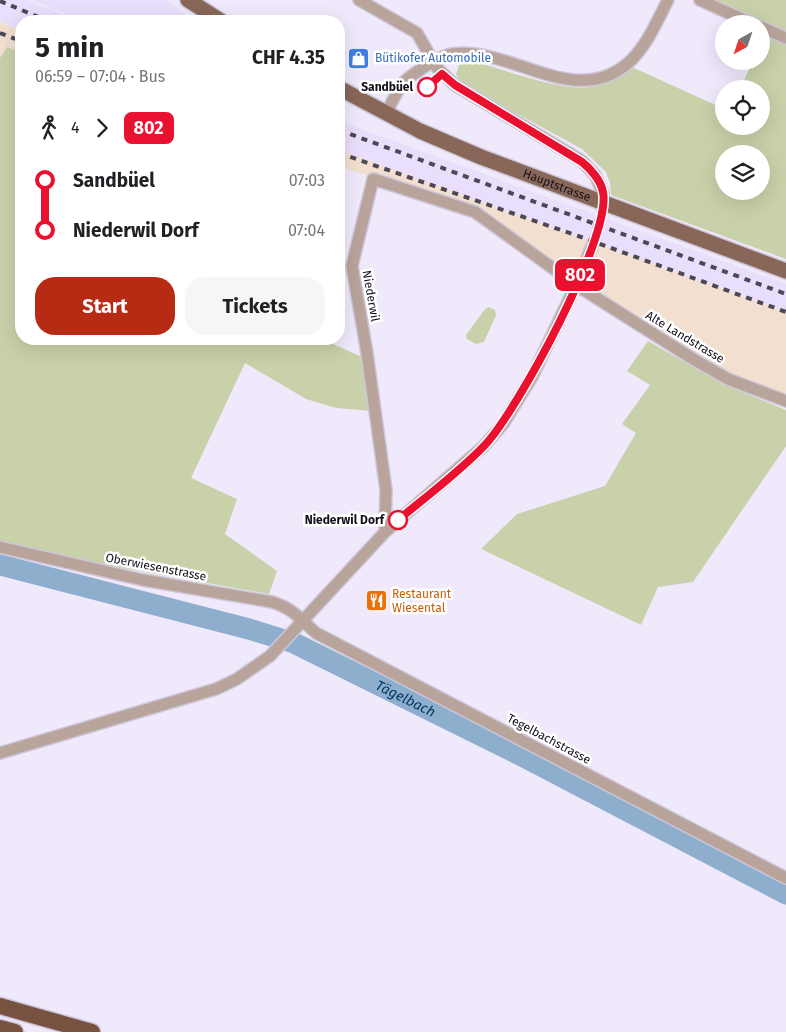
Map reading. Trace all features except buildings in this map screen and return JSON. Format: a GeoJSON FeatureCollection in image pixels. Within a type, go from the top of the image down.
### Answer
{"type":"FeatureCollection","features":[{"type":"Feature","properties":{"kind":"highway"},"geometry":{"type":"LineString","coordinates":[[0,1006],[92,1032]]}},
{"type":"Feature","properties":{"kind":"highway"},"geometry":{"type":"LineString","coordinates":[[0,1028],[15,1032]]}},
{"type":"Feature","properties":{"kind":"main road"},"geometry":{"type":"LineString","coordinates":[[188,0],[212,15]]}},
{"type":"Feature","properties":{"kind":"main road","name":"Hauptstrasse"},"geometry":{"type":"LineString","coordinates":[[345,91],[481,158],[786,271]]}},
{"type":"Feature","properties":{"kind":"street"},"geometry":{"type":"LineString","coordinates":[[359,0],[417,33],[432,62],[455,85],[582,162],[595,176],[603,193]]}},
{"type":"Feature","properties":{"kind":"street"},"geometry":{"type":"LineString","coordinates":[[386,113],[402,84],[432,62],[444,56],[479,55],[572,80],[602,78],[613,74],[634,57],[668,0]]}},
{"type":"Feature","properties":{"kind":"street"},"geometry":{"type":"LineString","coordinates":[[700,0],[733,15]]}},
{"type":"Feature","properties":{"kind":"street"},"geometry":{"type":"LineString","coordinates":[[770,31],[786,38]]}},
{"type":"Feature","properties":{"kind":"street","name":"Niederwil"},"geometry":{"type":"LineString","coordinates":[[385,532],[386,490],[367,353],[352,266],[373,179],[475,212],[576,285]]}},
{"type":"Feature","properties":{"kind":"street"},"geometry":{"type":"LineString","coordinates":[[0,753],[216,689],[255,668],[292,634],[385,532],[463,466],[502,424],[532,377],[576,285],[592,246]]}},
{"type":"Feature","properties":{"kind":"street","name":"Alte Landstrasse"},"geometry":{"type":"LineString","coordinates":[[576,285],[728,379],[786,401]]}},
{"type":"Feature","properties":{"kind":"street","name":"Oberwiesenstrasse"},"geometry":{"type":"LineString","coordinates":[[0,548],[143,580],[272,602],[287,607],[303,620]]}},
{"type":"Feature","properties":{"kind":"street","name":"Tegelbachstrasse"},"geometry":{"type":"LineString","coordinates":[[303,620],[316,633],[786,878]]}},
{"type":"Feature","properties":{"kind":"shaded area"},"geometry":{"type":"Polygon","coordinates":[[[0,0],[27,0],[63,15],[15,15],[15,28],[0,21],[0,0]]]}},
{"type":"Feature","properties":{"kind":"shaded area"},"geometry":{"type":"Polygon","coordinates":[[[32,0],[165,0],[186,15],[68,15],[32,0]]]}},
{"type":"Feature","properties":{"kind":"shaded area"},"geometry":{"type":"Polygon","coordinates":[[[0,22],[15,28],[15,50],[7,47],[0,58],[0,22]]]}},
{"type":"Feature","properties":{"kind":"shaded area"},"geometry":{"type":"Polygon","coordinates":[[[345,123],[786,284],[786,312],[345,152],[345,123]]]}},
{"type":"Feature","properties":{"kind":"shaded area"},"geometry":{"type":"Polygon","coordinates":[[[345,152],[786,312],[786,401],[728,379],[475,212],[345,168],[345,152]]]}},
{"type":"Feature","properties":{"kind":"green space"},"geometry":{"type":"Polygon","coordinates":[[[711,0],[786,0],[786,36],[770,28],[770,15],[742,15],[711,0]]]}},
{"type":"Feature","properties":{"kind":"green space"},"geometry":{"type":"Polygon","coordinates":[[[770,36],[786,43],[786,259],[611,195],[610,183],[606,172],[582,149],[461,83],[456,74],[459,65],[469,60],[547,83],[578,88],[596,86],[607,82],[632,67],[715,105],[715,135],[770,135],[770,80],[744,80],[749,70],[770,70],[770,36]]]}},
{"type":"Feature","properties":{"kind":"green space"},"geometry":{"type":"Polygon","coordinates":[[[7,47],[15,50],[15,345],[335,345],[362,357],[372,411],[336,408],[306,399],[245,363],[191,478],[237,499],[225,534],[277,571],[269,594],[66,558],[0,541],[0,58],[7,47]]]}},
{"type":"Feature","properties":{"kind":"green space"},"geometry":{"type":"Polygon","coordinates":[[[489,307],[495,310],[496,315],[484,342],[476,344],[467,339],[466,335],[485,309],[489,307]]]}},
{"type":"Feature","properties":{"kind":"green space"},"geometry":{"type":"Polygon","coordinates":[[[648,341],[723,384],[786,410],[786,446],[693,582],[658,587],[641,625],[481,549],[517,514],[605,486],[636,433],[622,424],[650,385],[627,371],[648,341]]]}},
{"type":"Feature","properties":{"kind":"waterway","name":"Tägelbach"},"geometry":{"type":"LineString","coordinates":[[0,565],[249,629],[294,643],[526,758],[786,894]]}},
{"type":"Feature","properties":{"kind":"tunnel"},"geometry":{"type":"LineString","coordinates":[[592,246],[602,213],[603,197]]}},
{"type":"Feature","properties":{"kind":"railway"},"geometry":{"type":"LineString","coordinates":[[0,1],[34,15]]}},
{"type":"Feature","properties":{"kind":"railway"},"geometry":{"type":"LineString","coordinates":[[0,33],[15,39]]}},
{"type":"Feature","properties":{"kind":"railway"},"geometry":{"type":"LineString","coordinates":[[345,132],[786,294]]}},
{"type":"Feature","properties":{"kind":"railway"},"geometry":{"type":"LineString","coordinates":[[345,155],[581,237],[786,312]]}},
{"type":"Feature","properties":{"kind":"bus line","name":"802"},"geometry":{"type":"LineString","coordinates":[[398,520],[463,466],[484,446],[509,415],[532,377],[576,285],[602,213],[603,193],[600,184],[588,167],[574,156],[455,85],[442,74],[427,87]]}},
{"type":"Feature","properties":{"kind":"place","name":"Bütikofer Automobile"},"geometry":{"type":"Point","coordinates":[359,58]}},
{"type":"Feature","properties":{"kind":"place","name":"Sandbüel"},"geometry":{"type":"Point","coordinates":[427,87]}},
{"type":"Feature","properties":{"kind":"place","name":"Niederwil Dorf"},"geometry":{"type":"Point","coordinates":[398,520]}},
{"type":"Feature","properties":{"kind":"place","name":"Restaurant Wiesental"},"geometry":{"type":"Point","coordinates":[376,601]}}]}
